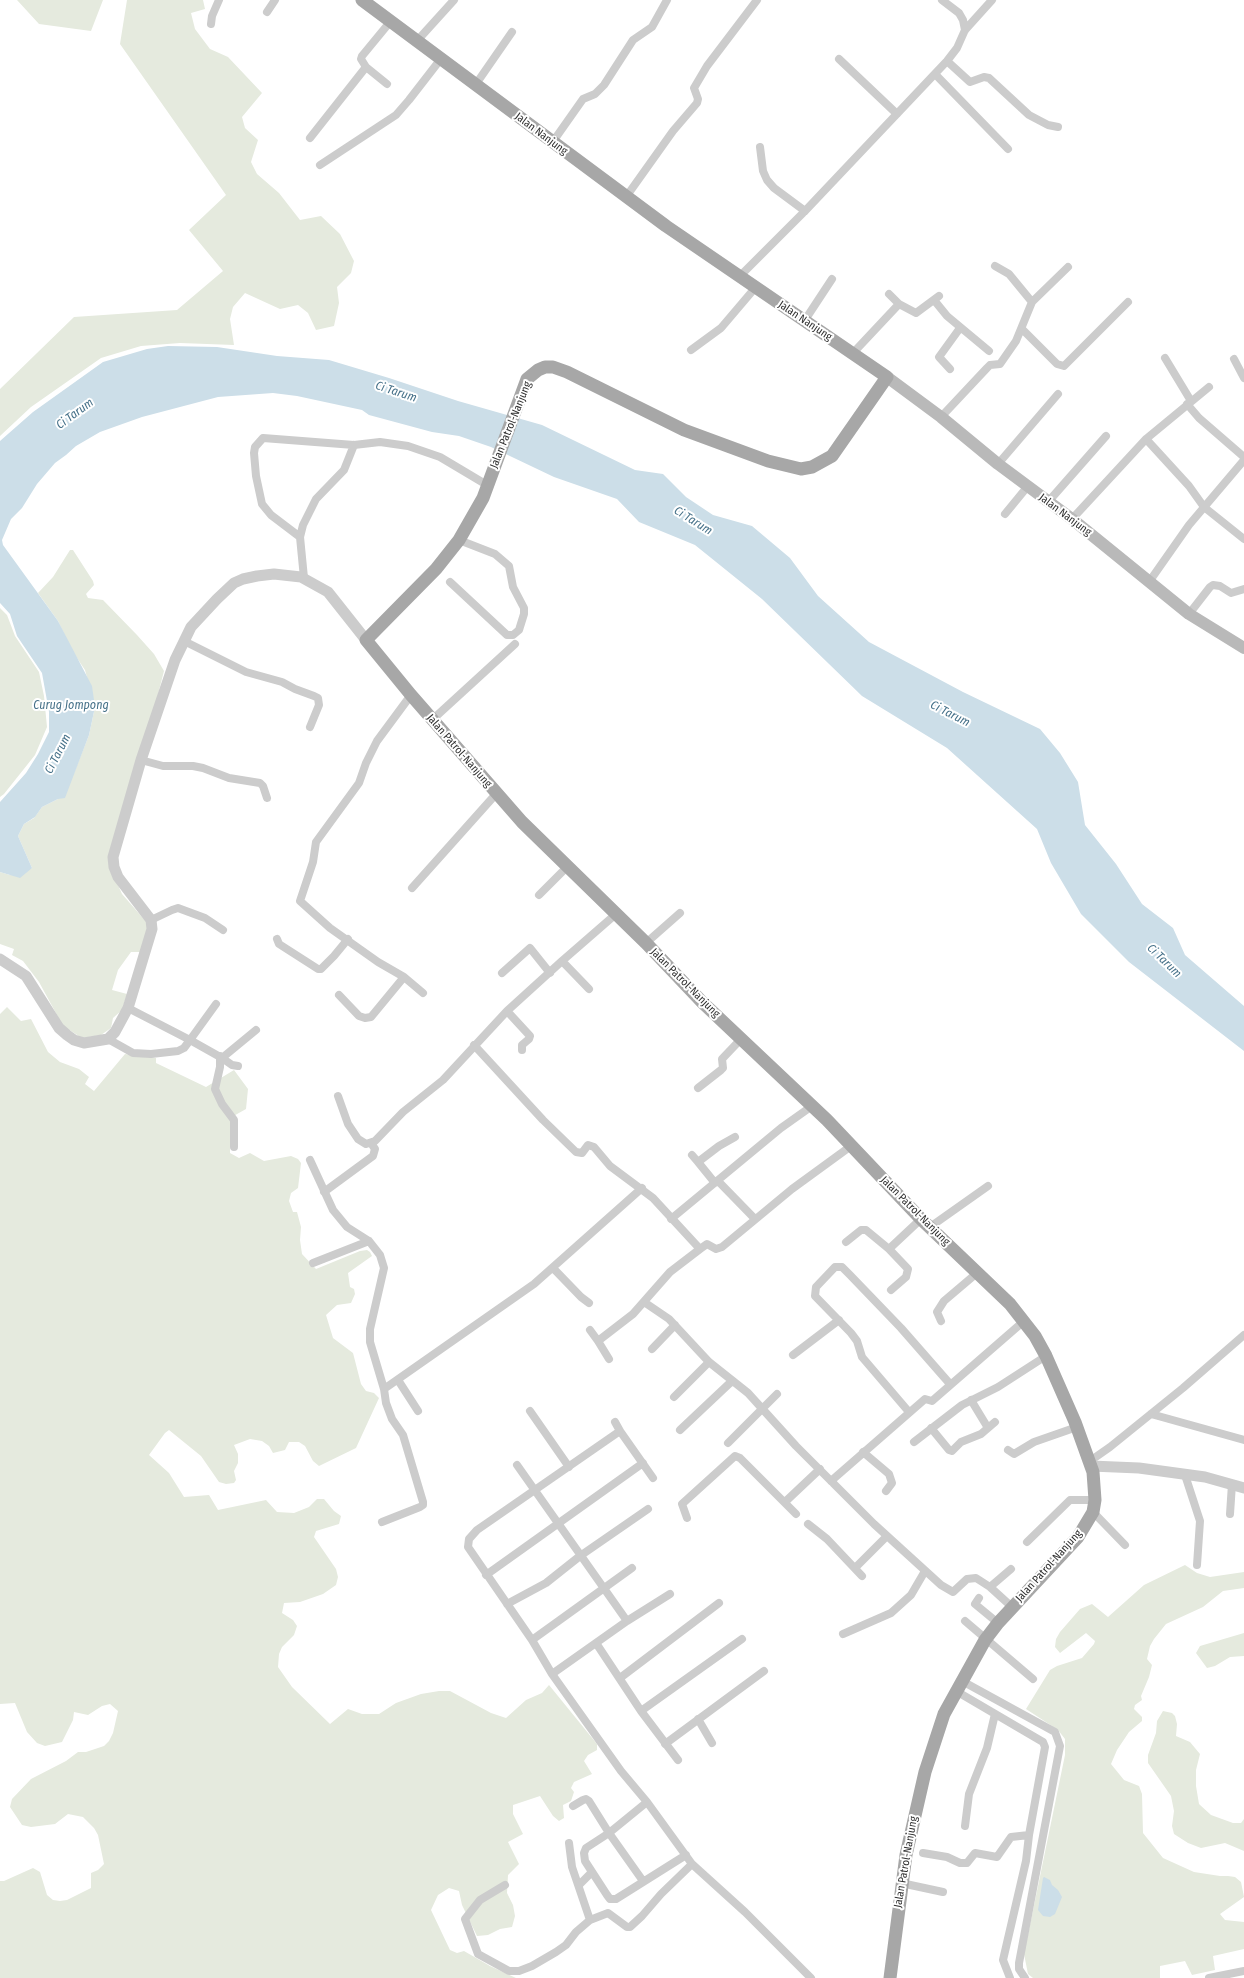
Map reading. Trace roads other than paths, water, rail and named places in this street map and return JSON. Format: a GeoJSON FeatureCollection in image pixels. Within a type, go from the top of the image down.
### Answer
{"type":"FeatureCollection","features":[{"type":"Feature","properties":{"kind":"main road","name":"Jalan Nanjung"},"geometry":{"type":"LineString","coordinates":[[362,0],[440,60],[476,84],[552,143],[666,226],[887,377],[941,417],[998,464],[1072,519],[1190,614],[1244,648]]}},
{"type":"Feature","properties":{"kind":"main road","name":"Jalan Patrol-Nanjung"},"geometry":{"type":"LineString","coordinates":[[887,377],[832,456],[812,467],[801,469],[768,462],[684,430],[567,372],[546,367],[538,370],[527,379],[483,498],[459,540],[436,569],[366,640],[410,695],[522,822],[646,943],[702,1002],[812,1106],[926,1223],[1010,1304],[1024,1321],[1046,1356],[1077,1427],[1090,1463],[1094,1506],[1087,1524],[1074,1541],[1012,1607],[985,1640],[944,1714],[925,1772],[916,1808],[901,1883],[890,1978]]}},
{"type":"Feature","properties":{"kind":"street"},"geometry":{"type":"LineString","coordinates":[[211,24],[212,16],[219,0]]}},
{"type":"Feature","properties":{"kind":"street"},"geometry":{"type":"LineString","coordinates":[[267,12],[275,0]]}},
{"type":"Feature","properties":{"kind":"street"},"geometry":{"type":"LineString","coordinates":[[416,42],[454,0]]}},
{"type":"Feature","properties":{"kind":"street"},"geometry":{"type":"LineString","coordinates":[[552,143],[578,105],[588,96],[595,94],[604,85],[633,40],[652,27],[667,0]]}},
{"type":"Feature","properties":{"kind":"street"},"geometry":{"type":"LineString","coordinates":[[626,197],[673,131],[697,103],[698,99],[694,88],[707,66],[757,0]]}},
{"type":"Feature","properties":{"kind":"street"},"geometry":{"type":"LineString","coordinates":[[942,0],[959,13],[965,30]]}},
{"type":"Feature","properties":{"kind":"street"},"geometry":{"type":"LineString","coordinates":[[740,276],[805,211],[947,61],[957,48],[965,30],[992,0]]}},
{"type":"Feature","properties":{"kind":"street"},"geometry":{"type":"LineString","coordinates":[[387,84],[366,67],[362,62],[362,56],[390,22]]}},
{"type":"Feature","properties":{"kind":"street"},"geometry":{"type":"LineString","coordinates":[[476,84],[512,32]]}},
{"type":"Feature","properties":{"kind":"street"},"geometry":{"type":"LineString","coordinates":[[320,165],[396,115],[440,60]]}},
{"type":"Feature","properties":{"kind":"street"},"geometry":{"type":"LineString","coordinates":[[839,60],[897,114]]}},
{"type":"Feature","properties":{"kind":"street"},"geometry":{"type":"LineString","coordinates":[[947,61],[970,82],[984,77],[989,78],[1029,115],[1048,125],[1058,127]]}},
{"type":"Feature","properties":{"kind":"street"},"geometry":{"type":"LineString","coordinates":[[310,138],[366,67]]}},
{"type":"Feature","properties":{"kind":"street"},"geometry":{"type":"LineString","coordinates":[[935,74],[1008,149]]}},
{"type":"Feature","properties":{"kind":"street"},"geometry":{"type":"LineString","coordinates":[[760,147],[763,170],[767,180],[774,188],[805,211]]}},
{"type":"Feature","properties":{"kind":"street"},"geometry":{"type":"LineString","coordinates":[[995,266],[1009,274],[1032,302]]}},
{"type":"Feature","properties":{"kind":"street"},"geometry":{"type":"LineString","coordinates":[[941,417],[990,365],[1000,364],[1016,342],[1032,302],[1068,268]]}},
{"type":"Feature","properties":{"kind":"street"},"geometry":{"type":"LineString","coordinates":[[805,320],[832,280]]}},
{"type":"Feature","properties":{"kind":"street"},"geometry":{"type":"LineString","coordinates":[[691,350],[721,328],[755,288]]}},
{"type":"Feature","properties":{"kind":"street"},"geometry":{"type":"LineString","coordinates":[[889,294],[899,304],[916,313],[936,298],[960,328],[988,351]]}},
{"type":"Feature","properties":{"kind":"street"},"geometry":{"type":"LineString","coordinates":[[1022,329],[1058,364],[1064,366],[1128,302]]}},
{"type":"Feature","properties":{"kind":"street"},"geometry":{"type":"LineString","coordinates":[[853,353],[899,304]]}},
{"type":"Feature","properties":{"kind":"street"},"geometry":{"type":"LineString","coordinates":[[950,369],[939,357],[960,328]]}},
{"type":"Feature","properties":{"kind":"street"},"geometry":{"type":"LineString","coordinates":[[1149,582],[1204,507],[1244,458],[1199,418],[1165,358]]}},
{"type":"Feature","properties":{"kind":"street"},"geometry":{"type":"LineString","coordinates":[[1234,359],[1244,378]]}},
{"type":"Feature","properties":{"kind":"street"},"geometry":{"type":"LineString","coordinates":[[1072,519],[1146,439],[1209,387]]}},
{"type":"Feature","properties":{"kind":"street"},"geometry":{"type":"LineString","coordinates":[[998,464],[1058,394]]}},
{"type":"Feature","properties":{"kind":"street"},"geometry":{"type":"LineString","coordinates":[[1048,502],[1106,436]]}},
{"type":"Feature","properties":{"kind":"street"},"geometry":{"type":"LineString","coordinates":[[300,537],[271,515],[262,504],[256,476],[254,453],[255,447],[263,438],[354,445],[380,442],[414,447],[440,457],[488,482]]}},
{"type":"Feature","properties":{"kind":"street"},"geometry":{"type":"LineString","coordinates":[[1146,439],[1189,486],[1204,507],[1244,539]]}},
{"type":"Feature","properties":{"kind":"street"},"geometry":{"type":"LineString","coordinates":[[304,578],[300,537],[308,512],[316,499],[344,470],[354,445]]}},
{"type":"Feature","properties":{"kind":"street"},"geometry":{"type":"LineString","coordinates":[[1005,514],[1028,486]]}},
{"type":"Feature","properties":{"kind":"street"},"geometry":{"type":"LineString","coordinates":[[450,582],[507,635],[513,635],[519,630],[524,614],[524,608],[513,587],[509,566],[495,554],[459,540]]}},
{"type":"Feature","properties":{"kind":"street"},"geometry":{"type":"LineString","coordinates":[[0,959],[26,976],[59,1028],[70,1038],[84,1043],[108,1039],[115,1032],[128,1008],[150,940],[152,929],[151,920],[118,877],[114,867],[113,857],[141,760],[175,660],[191,627],[217,599],[234,584],[257,576],[274,574],[304,578],[328,592],[366,640]]}},
{"type":"Feature","properties":{"kind":"street"},"geometry":{"type":"LineString","coordinates":[[1190,614],[1213,585],[1220,586],[1233,593],[1244,589]]}},
{"type":"Feature","properties":{"kind":"street"},"geometry":{"type":"LineString","coordinates":[[184,641],[246,672],[282,682],[318,698],[319,705],[310,727]]}},
{"type":"Feature","properties":{"kind":"street"},"geometry":{"type":"LineString","coordinates":[[432,720],[515,644]]}},
{"type":"Feature","properties":{"kind":"street"},"geometry":{"type":"LineString","coordinates":[[410,695],[377,741],[366,763],[359,783],[316,842],[313,862],[300,904],[378,962],[404,977],[423,993]]}},
{"type":"Feature","properties":{"kind":"street"},"geometry":{"type":"LineString","coordinates":[[141,760],[163,766],[193,766],[203,768],[229,778],[260,783],[263,786],[268,798]]}},
{"type":"Feature","properties":{"kind":"street"},"geometry":{"type":"LineString","coordinates":[[412,888],[496,794]]}},
{"type":"Feature","properties":{"kind":"street"},"geometry":{"type":"LineString","coordinates":[[539,895],[568,866]]}},
{"type":"Feature","properties":{"kind":"street"},"geometry":{"type":"LineString","coordinates":[[151,920],[178,908],[205,918],[223,930]]}},
{"type":"Feature","properties":{"kind":"street"},"geometry":{"type":"LineString","coordinates":[[646,943],[680,913]]}},
{"type":"Feature","properties":{"kind":"street"},"geometry":{"type":"LineString","coordinates":[[371,1143],[403,1112],[443,1080],[507,1010],[616,914]]}},
{"type":"Feature","properties":{"kind":"street"},"geometry":{"type":"LineString","coordinates":[[277,939],[279,944],[318,969],[321,969],[348,939]]}},
{"type":"Feature","properties":{"kind":"street"},"geometry":{"type":"LineString","coordinates":[[502,973],[530,948],[550,973]]}},
{"type":"Feature","properties":{"kind":"street"},"geometry":{"type":"LineString","coordinates":[[562,961],[589,989]]}},
{"type":"Feature","properties":{"kind":"street"},"geometry":{"type":"LineString","coordinates":[[339,995],[359,1016],[365,1018],[371,1017],[404,977]]}},
{"type":"Feature","properties":{"kind":"street"},"geometry":{"type":"LineString","coordinates":[[108,1039],[133,1053],[151,1054],[178,1051],[184,1048],[216,1004]]}},
{"type":"Feature","properties":{"kind":"street"},"geometry":{"type":"LineString","coordinates":[[128,1008],[190,1040],[221,1057],[232,1065],[238,1066]]}},
{"type":"Feature","properties":{"kind":"street"},"geometry":{"type":"LineString","coordinates":[[507,1010],[530,1036],[529,1039],[522,1045],[522,1050]]}},
{"type":"Feature","properties":{"kind":"street"},"geometry":{"type":"LineString","coordinates":[[234,1147],[234,1120],[222,1104],[215,1089],[221,1057],[256,1030]]}},
{"type":"Feature","properties":{"kind":"street"},"geometry":{"type":"LineString","coordinates":[[698,1088],[721,1070],[722,1059],[741,1039]]}},
{"type":"Feature","properties":{"kind":"street"},"geometry":{"type":"LineString","coordinates":[[474,1045],[543,1120],[576,1152],[582,1153],[591,1145],[610,1166],[642,1188],[653,1198],[700,1249]]}},
{"type":"Feature","properties":{"kind":"street"},"geometry":{"type":"LineString","coordinates":[[324,1192],[373,1156],[375,1149],[371,1143],[362,1142],[348,1124],[338,1096]]}},
{"type":"Feature","properties":{"kind":"street"},"geometry":{"type":"LineString","coordinates":[[671,1219],[781,1128],[812,1106]]}},
{"type":"Feature","properties":{"kind":"street"},"geometry":{"type":"LineString","coordinates":[[698,1162],[719,1146],[735,1137]]}},
{"type":"Feature","properties":{"kind":"street"},"geometry":{"type":"LineString","coordinates":[[598,1341],[633,1314],[670,1272],[707,1244],[719,1248],[792,1189],[851,1146]]}},
{"type":"Feature","properties":{"kind":"street"},"geometry":{"type":"LineString","coordinates":[[692,1156],[755,1219]]}},
{"type":"Feature","properties":{"kind":"street"},"geometry":{"type":"LineString","coordinates":[[310,1160],[333,1210],[357,1235],[369,1241],[380,1255],[384,1268],[370,1329],[370,1342],[384,1389],[386,1403],[392,1419],[403,1435],[423,1505],[382,1522]]}},
{"type":"Feature","properties":{"kind":"street"},"geometry":{"type":"LineString","coordinates":[[890,1250],[926,1223],[988,1186]]}},
{"type":"Feature","properties":{"kind":"street"},"geometry":{"type":"LineString","coordinates":[[384,1389],[534,1284],[642,1188]]}},
{"type":"Feature","properties":{"kind":"street"},"geometry":{"type":"LineString","coordinates":[[846,1242],[857,1233],[866,1230],[890,1250],[907,1267],[908,1271],[903,1280],[891,1290]]}},
{"type":"Feature","properties":{"kind":"street"},"geometry":{"type":"LineString","coordinates":[[314,1263],[369,1241]]}},
{"type":"Feature","properties":{"kind":"street"},"geometry":{"type":"LineString","coordinates":[[909,1412],[862,1357],[857,1341],[839,1320],[816,1298],[814,1293],[816,1287],[834,1269],[838,1267],[850,1275],[901,1328],[950,1384]]}},
{"type":"Feature","properties":{"kind":"street"},"geometry":{"type":"LineString","coordinates":[[553,1268],[581,1297],[589,1303]]}},
{"type":"Feature","properties":{"kind":"street"},"geometry":{"type":"LineString","coordinates":[[941,1321],[937,1312],[944,1301],[977,1273]]}},
{"type":"Feature","properties":{"kind":"street"},"geometry":{"type":"LineString","coordinates":[[644,1302],[675,1325],[709,1362],[748,1393],[831,1481],[887,1536],[941,1585],[952,1592],[967,1579],[976,1578],[990,1587],[1012,1607]]}},
{"type":"Feature","properties":{"kind":"street"},"geometry":{"type":"LineString","coordinates":[[793,1355],[839,1320]]}},
{"type":"Feature","properties":{"kind":"street"},"geometry":{"type":"LineString","coordinates":[[831,1481],[909,1412],[925,1399],[932,1401],[1024,1321]]}},
{"type":"Feature","properties":{"kind":"street"},"geometry":{"type":"LineString","coordinates":[[652,1349],[675,1325]]}},
{"type":"Feature","properties":{"kind":"street"},"geometry":{"type":"LineString","coordinates":[[590,1330],[609,1359]]}},
{"type":"Feature","properties":{"kind":"street"},"geometry":{"type":"LineString","coordinates":[[1090,1463],[1151,1414],[1244,1335]]}},
{"type":"Feature","properties":{"kind":"street"},"geometry":{"type":"LineString","coordinates":[[914,1442],[942,1419],[971,1400],[998,1387],[1046,1356]]}},
{"type":"Feature","properties":{"kind":"street"},"geometry":{"type":"LineString","coordinates":[[674,1397],[709,1362]]}},
{"type":"Feature","properties":{"kind":"street"},"geometry":{"type":"LineString","coordinates":[[398,1380],[418,1411]]}},
{"type":"Feature","properties":{"kind":"street"},"geometry":{"type":"LineString","coordinates":[[680,1430],[732,1381]]}},
{"type":"Feature","properties":{"kind":"street"},"geometry":{"type":"LineString","coordinates":[[728,1443],[777,1394]]}},
{"type":"Feature","properties":{"kind":"street"},"geometry":{"type":"LineString","coordinates":[[971,1400],[988,1428]]}},
{"type":"Feature","properties":{"kind":"street"},"geometry":{"type":"LineString","coordinates":[[530,1411],[570,1467]]}},
{"type":"Feature","properties":{"kind":"street"},"geometry":{"type":"LineString","coordinates":[[1151,1414],[1244,1440]]}},
{"type":"Feature","properties":{"kind":"street"},"geometry":{"type":"LineString","coordinates":[[615,1422],[653,1478]]}},
{"type":"Feature","properties":{"kind":"street"},"geometry":{"type":"LineString","coordinates":[[931,1428],[952,1451],[961,1442],[980,1434],[995,1422]]}},
{"type":"Feature","properties":{"kind":"street"},"geometry":{"type":"LineString","coordinates":[[1008,1450],[1014,1454],[1034,1442],[1077,1427]]}},
{"type":"Feature","properties":{"kind":"street"},"geometry":{"type":"LineString","coordinates":[[620,1431],[536,1491],[477,1530],[469,1538],[468,1544],[470,1550],[532,1640],[552,1674],[621,1771],[647,1802],[692,1864],[745,1912],[811,1978]]}},
{"type":"Feature","properties":{"kind":"street"},"geometry":{"type":"LineString","coordinates":[[863,1452],[889,1474],[892,1483],[886,1491]]}},
{"type":"Feature","properties":{"kind":"street"},"geometry":{"type":"LineString","coordinates":[[687,1518],[682,1504],[735,1456],[740,1458],[796,1514]]}},
{"type":"Feature","properties":{"kind":"street"},"geometry":{"type":"LineString","coordinates":[[486,1574],[524,1550],[558,1523],[643,1463]]}},
{"type":"Feature","properties":{"kind":"street"},"geometry":{"type":"LineString","coordinates":[[1090,1463],[1205,1477],[1244,1488]]}},
{"type":"Feature","properties":{"kind":"street"},"geometry":{"type":"LineString","coordinates":[[516,1465],[536,1491],[580,1556],[627,1621]]}},
{"type":"Feature","properties":{"kind":"street"},"geometry":{"type":"LineString","coordinates":[[785,1502],[820,1470]]}},
{"type":"Feature","properties":{"kind":"street"},"geometry":{"type":"LineString","coordinates":[[1184,1475],[1200,1521],[1197,1565]]}},
{"type":"Feature","properties":{"kind":"street"},"geometry":{"type":"LineString","coordinates":[[1230,1514],[1232,1484]]}},
{"type":"Feature","properties":{"kind":"street"},"geometry":{"type":"LineString","coordinates":[[1027,1542],[1070,1500],[1094,1506],[1125,1544]]}},
{"type":"Feature","properties":{"kind":"street"},"geometry":{"type":"LineString","coordinates":[[507,1604],[546,1583],[580,1556],[648,1509]]}},
{"type":"Feature","properties":{"kind":"street"},"geometry":{"type":"LineString","coordinates":[[808,1524],[827,1538],[852,1568],[862,1576]]}},
{"type":"Feature","properties":{"kind":"street"},"geometry":{"type":"LineString","coordinates":[[852,1568],[887,1536]]}},
{"type":"Feature","properties":{"kind":"street"},"geometry":{"type":"LineString","coordinates":[[532,1640],[632,1568]]}},
{"type":"Feature","properties":{"kind":"street"},"geometry":{"type":"LineString","coordinates":[[990,1587],[1011,1569]]}},
{"type":"Feature","properties":{"kind":"street"},"geometry":{"type":"LineString","coordinates":[[843,1634],[889,1615],[911,1595],[925,1571]]}},
{"type":"Feature","properties":{"kind":"street"},"geometry":{"type":"LineString","coordinates":[[552,1674],[627,1621],[670,1594]]}},
{"type":"Feature","properties":{"kind":"street"},"geometry":{"type":"LineString","coordinates":[[979,1598],[975,1604],[998,1623]]}},
{"type":"Feature","properties":{"kind":"street"},"geometry":{"type":"LineString","coordinates":[[620,1678],[719,1603]]}},
{"type":"Feature","properties":{"kind":"street"},"geometry":{"type":"LineString","coordinates":[[965,1621],[985,1640],[1033,1679]]}},
{"type":"Feature","properties":{"kind":"street"},"geometry":{"type":"LineString","coordinates":[[641,1711],[742,1639]]}},
{"type":"Feature","properties":{"kind":"street"},"geometry":{"type":"LineString","coordinates":[[596,1643],[641,1711],[678,1760]]}},
{"type":"Feature","properties":{"kind":"street"},"geometry":{"type":"LineString","coordinates":[[665,1744],[764,1671]]}},
{"type":"Feature","properties":{"kind":"street"},"geometry":{"type":"LineString","coordinates":[[959,1686],[995,1714],[1045,1744],[1029,1835],[1026,1861],[1003,1960],[1010,1978]]}},
{"type":"Feature","properties":{"kind":"street"},"geometry":{"type":"LineString","coordinates":[[959,1686],[1054,1732],[1058,1737],[1060,1746],[1019,1963],[1019,1969],[1025,1978]]}},
{"type":"Feature","properties":{"kind":"street"},"geometry":{"type":"LineString","coordinates":[[965,1826],[969,1794],[987,1748],[995,1714]]}},
{"type":"Feature","properties":{"kind":"street"},"geometry":{"type":"LineString","coordinates":[[698,1719],[712,1742]]}},
{"type":"Feature","properties":{"kind":"street"},"geometry":{"type":"LineString","coordinates":[[573,1806],[582,1800],[586,1799],[589,1801],[608,1833],[643,1881]]}},
{"type":"Feature","properties":{"kind":"street"},"geometry":{"type":"LineString","coordinates":[[647,1802],[608,1833],[586,1848],[584,1853],[585,1861],[610,1899],[613,1900],[686,1855]]}},
{"type":"Feature","properties":{"kind":"street"},"geometry":{"type":"LineString","coordinates":[[923,1853],[947,1857],[960,1863],[967,1863],[975,1853],[996,1857],[1011,1837],[1029,1835]]}},
{"type":"Feature","properties":{"kind":"street"},"geometry":{"type":"LineString","coordinates":[[569,1843],[572,1867],[590,1920]]}},
{"type":"Feature","properties":{"kind":"street"},"geometry":{"type":"LineString","coordinates":[[505,1885],[480,1900],[465,1919],[478,1954],[509,1971],[519,1971],[532,1966],[566,1945],[576,1932],[590,1920],[608,1913],[624,1926],[630,1927],[692,1864]]}},
{"type":"Feature","properties":{"kind":"street"},"geometry":{"type":"LineString","coordinates":[[579,1885],[592,1872]]}},
{"type":"Feature","properties":{"kind":"street"},"geometry":{"type":"LineString","coordinates":[[901,1883],[943,1892]]}},
{"type":"Feature","properties":{"kind":"street"},"geometry":{"type":"LineString","coordinates":[[1209,1978],[1244,1971]]}},
{"type":"Feature","properties":{"kind":"water"},"geometry":{"type":"Polygon","coordinates":[[[168,346],[217,347],[277,356],[329,360],[458,401],[542,425],[635,470],[663,474],[686,497],[713,515],[752,526],[790,558],[818,596],[869,642],[963,692],[1040,729],[1060,753],[1078,782],[1085,825],[1116,864],[1142,904],[1173,928],[1185,955],[1244,1006],[1244,1051],[1129,962],[1081,914],[1051,863],[1037,829],[947,748],[862,696],[762,599],[695,545],[639,522],[617,499],[554,477],[491,447],[459,436],[432,432],[369,415],[362,410],[297,396],[273,393],[218,397],[142,417],[100,432],[76,446],[55,463],[37,484],[22,508],[11,519],[2,540],[3,545],[58,621],[92,686],[95,707],[89,735],[65,798],[58,799],[42,807],[35,817],[24,824],[18,836],[32,868],[20,878],[0,872],[0,802],[26,773],[38,754],[49,732],[49,712],[42,673],[17,636],[10,614],[0,603],[0,441],[33,412],[103,362],[147,349],[168,346]]]}},
{"type":"Feature","properties":{"kind":"water"},"geometry":{"type":"Polygon","coordinates":[[[1044,1877],[1050,1880],[1052,1885],[1058,1890],[1062,1897],[1055,1914],[1050,1917],[1043,1916],[1038,1910],[1044,1877]]]}},
{"type":"Feature","properties":{"kind":"water label","name":"Ci Tarum"},"geometry":{"type":"Point","coordinates":[396,392]}},
{"type":"Feature","properties":{"kind":"water label","name":"Ci Tarum"},"geometry":{"type":"Point","coordinates":[75,414]}},
{"type":"Feature","properties":{"kind":"water label","name":"Ci Tarum"},"geometry":{"type":"Point","coordinates":[693,521]}},
{"type":"Feature","properties":{"kind":"water label","name":"Curug Jompong"},"geometry":{"type":"Point","coordinates":[71,706]}},
{"type":"Feature","properties":{"kind":"water label","name":"Ci Tarum"},"geometry":{"type":"Point","coordinates":[950,714]}},
{"type":"Feature","properties":{"kind":"water label","name":"Ci Tarum"},"geometry":{"type":"Point","coordinates":[58,754]}},
{"type":"Feature","properties":{"kind":"water label","name":"Ci Tarum"},"geometry":{"type":"Point","coordinates":[1164,961]}}]}
